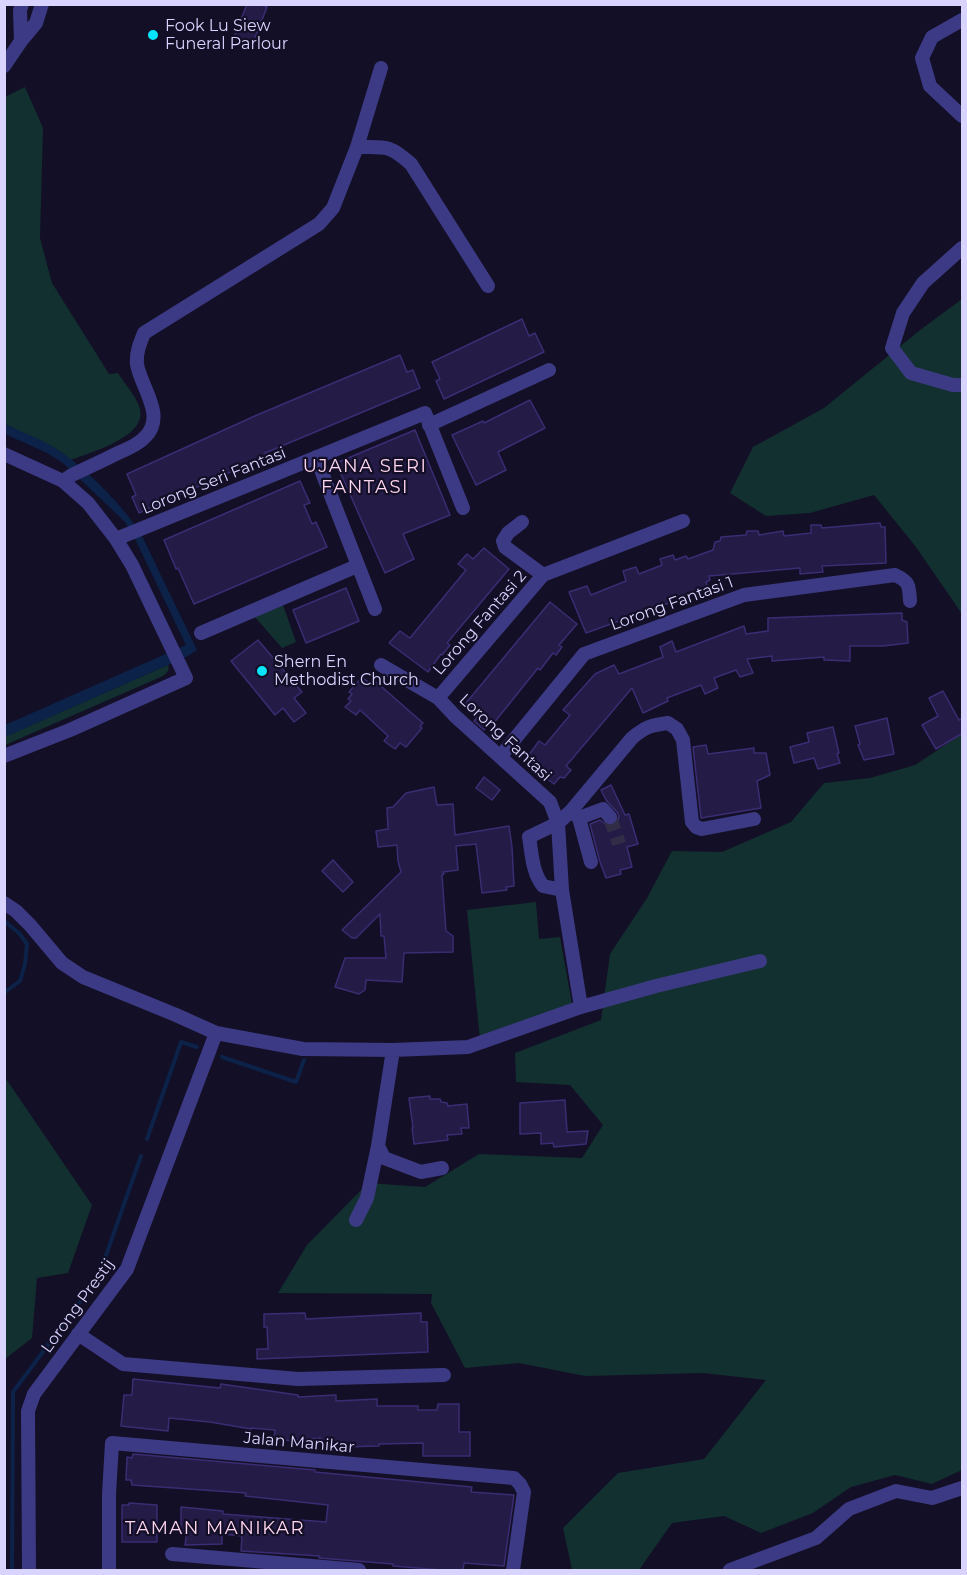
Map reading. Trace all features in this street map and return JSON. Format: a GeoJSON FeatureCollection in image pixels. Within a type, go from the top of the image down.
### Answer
{"type":"FeatureCollection","features":[{"type":"Feature","properties":{"kind":"street"},"geometry":{"type":"LineString","coordinates":[[21,41],[20,10],[22,4]]}},
{"type":"Feature","properties":{"kind":"street"},"geometry":{"type":"LineString","coordinates":[[4,66],[36,23],[42,4]]}},
{"type":"Feature","properties":{"kind":"street"},"geometry":{"type":"LineString","coordinates":[[963,20],[932,37],[922,58],[930,86],[963,116]]}},
{"type":"Feature","properties":{"kind":"street"},"geometry":{"type":"LineString","coordinates":[[68,478],[131,447],[146,437],[151,429],[152,405],[137,365],[137,350],[144,333],[319,224],[333,208],[357,147],[381,68]]}},
{"type":"Feature","properties":{"kind":"street"},"geometry":{"type":"LineString","coordinates":[[357,147],[386,147],[399,153],[411,164],[488,286]]}},
{"type":"Feature","properties":{"kind":"street"},"geometry":{"type":"LineString","coordinates":[[963,248],[923,283],[903,313],[892,348],[911,373],[953,385],[963,385]]}},
{"type":"Feature","properties":{"kind":"street","name":"Lorong Seri Fantasi"},"geometry":{"type":"LineString","coordinates":[[122,536],[316,457],[427,419],[549,370]]}},
{"type":"Feature","properties":{"kind":"street"},"geometry":{"type":"LineString","coordinates":[[427,419],[463,508]]}},
{"type":"Feature","properties":{"kind":"street"},"geometry":{"type":"LineString","coordinates":[[4,454],[68,478],[88,503],[122,536],[132,565],[186,678],[70,730],[4,756]]}},
{"type":"Feature","properties":{"kind":"street"},"geometry":{"type":"LineString","coordinates":[[316,457],[375,609]]}},
{"type":"Feature","properties":{"kind":"street","name":"Lorong Fantasi 2"},"geometry":{"type":"LineString","coordinates":[[438,698],[543,575],[683,520]]}},
{"type":"Feature","properties":{"kind":"street"},"geometry":{"type":"LineString","coordinates":[[522,522],[502,541],[506,547],[543,575]]}},
{"type":"Feature","properties":{"kind":"street"},"geometry":{"type":"LineString","coordinates":[[201,633],[357,566]]}},
{"type":"Feature","properties":{"kind":"street","name":"Lorong Fantasi 1"},"geometry":{"type":"LineString","coordinates":[[500,757],[584,654],[744,595],[895,576],[903,579],[909,585],[910,601]]}},
{"type":"Feature","properties":{"kind":"street","name":"Lorong Fantasi"},"geometry":{"type":"LineString","coordinates":[[381,665],[438,698],[550,802],[558,823],[562,890],[581,1007]]}},
{"type":"Feature","properties":{"kind":"street"},"geometry":{"type":"LineString","coordinates":[[575,815],[632,738],[652,724],[668,723],[677,729],[683,740],[692,822],[696,827],[702,829],[754,819]]}},
{"type":"Feature","properties":{"kind":"street"},"geometry":{"type":"LineString","coordinates":[[562,890],[543,886],[537,879],[529,837],[575,815],[603,809],[610,817]]}},
{"type":"Feature","properties":{"kind":"street"},"geometry":{"type":"LineString","coordinates":[[575,815],[591,862]]}},
{"type":"Feature","properties":{"kind":"street"},"geometry":{"type":"LineString","coordinates":[[4,903],[30,925],[62,963],[83,977],[216,1033],[303,1049],[393,1050],[468,1047],[581,1007],[760,961]]}},
{"type":"Feature","properties":{"kind":"street","name":"Lorong Prestij"},"geometry":{"type":"LineString","coordinates":[[29,1570],[28,1411],[34,1394],[127,1269],[216,1033]]}},
{"type":"Feature","properties":{"kind":"street"},"geometry":{"type":"LineString","coordinates":[[356,1220],[367,1198],[378,1146],[393,1050]]}},
{"type":"Feature","properties":{"kind":"street"},"geometry":{"type":"LineString","coordinates":[[378,1146],[384,1158],[420,1172],[441,1168]]}},
{"type":"Feature","properties":{"kind":"street"},"geometry":{"type":"LineString","coordinates":[[78,1334],[123,1364],[298,1379],[444,1375]]}},
{"type":"Feature","properties":{"kind":"street","name":"Jalan Manikar"},"geometry":{"type":"LineString","coordinates":[[109,1570],[112,1443],[514,1478],[524,1492],[513,1570]]}},
{"type":"Feature","properties":{"kind":"street"},"geometry":{"type":"LineString","coordinates":[[730,1570],[816,1538],[849,1509],[896,1491],[932,1498],[963,1488]]}},
{"type":"Feature","properties":{"kind":"street"},"geometry":{"type":"LineString","coordinates":[[172,1554],[231,1565],[359,1570]]}},
{"type":"Feature","properties":{"kind":"green space"},"geometry":{"type":"Polygon","coordinates":[[[25,87],[43,128],[40,238],[52,283],[109,374],[118,373],[139,406],[140,417],[136,426],[128,434],[104,447],[71,460],[53,447],[5,424],[5,97],[25,87]]]}},
{"type":"Feature","properties":{"kind":"green space"},"geometry":{"type":"Polygon","coordinates":[[[962,299],[962,614],[916,547],[874,495],[810,513],[766,516],[730,493],[753,447],[824,408],[962,299]]]}},
{"type":"Feature","properties":{"kind":"green space"},"geometry":{"type":"Polygon","coordinates":[[[283,605],[296,642],[282,648],[254,616],[283,605]]]}},
{"type":"Feature","properties":{"kind":"green space"},"geometry":{"type":"Polygon","coordinates":[[[168,665],[168,671],[163,676],[5,745],[4,737],[168,665]]]}},
{"type":"Feature","properties":{"kind":"green space"},"geometry":{"type":"Polygon","coordinates":[[[962,734],[962,1470],[932,1484],[895,1475],[851,1487],[813,1513],[761,1533],[724,1516],[672,1523],[639,1570],[572,1570],[563,1528],[618,1473],[704,1459],[766,1380],[703,1373],[585,1376],[519,1363],[465,1368],[431,1303],[432,1294],[278,1293],[307,1245],[368,1183],[425,1187],[479,1154],[582,1158],[603,1125],[570,1085],[516,1082],[515,1053],[601,1020],[610,954],[647,898],[672,851],[722,852],[791,822],[824,783],[870,778],[915,765],[962,734]]]}},
{"type":"Feature","properties":{"kind":"green space"},"geometry":{"type":"Polygon","coordinates":[[[536,902],[539,939],[560,937],[572,1004],[480,1040],[467,910],[536,902]]]}},
{"type":"Feature","properties":{"kind":"green space"},"geometry":{"type":"Polygon","coordinates":[[[4,1076],[92,1205],[68,1273],[37,1278],[32,1338],[5,1359],[4,1076]]]}},
{"type":"Feature","properties":{"kind":"water"},"geometry":{"type":"Polygon","coordinates":[[[5,424],[43,441],[67,456],[91,476],[125,512],[142,536],[197,650],[186,657],[5,737],[5,725],[186,645],[125,522],[63,463],[5,434],[5,424]]]}},
{"type":"Feature","properties":{"kind":"building"},"geometry":{"type":"Polygon","coordinates":[[[247,4],[260,4],[267,7],[253,43],[234,37],[247,4]]]}},
{"type":"Feature","properties":{"kind":"building"},"geometry":{"type":"Polygon","coordinates":[[[522,319],[529,336],[535,333],[544,352],[444,399],[436,381],[440,379],[432,362],[522,319]]]}},
{"type":"Feature","properties":{"kind":"building"},"geometry":{"type":"Polygon","coordinates":[[[400,355],[407,372],[413,370],[420,388],[265,453],[266,456],[139,513],[132,497],[136,495],[127,474],[257,415],[400,355]]]}},
{"type":"Feature","properties":{"kind":"building"},"geometry":{"type":"Polygon","coordinates":[[[530,400],[545,428],[498,452],[506,470],[476,485],[452,435],[483,421],[484,423],[530,400]]]}},
{"type":"Feature","properties":{"kind":"building"},"geometry":{"type":"Polygon","coordinates":[[[415,430],[450,515],[403,534],[414,559],[385,573],[336,463],[415,430]]]}},
{"type":"Feature","properties":{"kind":"building"},"geometry":{"type":"Polygon","coordinates":[[[300,481],[310,503],[304,505],[312,524],[316,522],[327,547],[194,604],[164,540],[300,481]]]}},
{"type":"Feature","properties":{"kind":"building"},"geometry":{"type":"Polygon","coordinates":[[[880,523],[881,527],[885,527],[886,563],[822,566],[823,572],[800,574],[800,568],[709,576],[710,580],[706,582],[708,589],[586,633],[569,592],[587,586],[591,595],[626,581],[623,571],[636,567],[639,574],[662,565],[660,559],[673,555],[675,560],[686,556],[688,559],[713,550],[715,542],[720,541],[721,537],[746,535],[747,531],[758,531],[759,535],[783,531],[784,536],[811,533],[811,525],[821,525],[822,528],[880,523]]]}},
{"type":"Feature","properties":{"kind":"building"},"geometry":{"type":"Polygon","coordinates":[[[484,548],[509,569],[447,643],[450,645],[428,672],[389,643],[400,631],[410,638],[466,570],[458,564],[467,554],[473,559],[484,548]]]}},
{"type":"Feature","properties":{"kind":"building"},"geometry":{"type":"Polygon","coordinates":[[[346,588],[359,621],[306,643],[293,610],[346,588]]]}},
{"type":"Feature","properties":{"kind":"building"},"geometry":{"type":"Polygon","coordinates":[[[550,602],[577,624],[559,645],[562,647],[556,655],[553,653],[540,670],[538,668],[493,724],[490,721],[484,730],[474,721],[480,714],[466,703],[550,602]]]}},
{"type":"Feature","properties":{"kind":"building"},"geometry":{"type":"Polygon","coordinates":[[[902,613],[902,620],[907,622],[908,643],[850,646],[850,661],[824,660],[824,657],[772,661],[772,656],[747,659],[753,673],[740,677],[736,670],[714,678],[718,688],[705,694],[701,685],[667,698],[668,701],[643,713],[632,688],[566,766],[571,770],[554,784],[542,775],[545,772],[526,759],[539,741],[545,745],[570,715],[563,710],[595,674],[614,665],[619,674],[663,657],[660,647],[672,641],[676,652],[744,626],[746,634],[768,631],[768,618],[902,613]]]}},
{"type":"Feature","properties":{"kind":"building","name":"Shern En Methodist Church"},"geometry":{"type":"Polygon","coordinates":[[[258,640],[302,692],[294,698],[306,713],[294,722],[283,708],[275,715],[231,661],[258,640]]]}},
{"type":"Feature","properties":{"kind":"building"},"geometry":{"type":"Polygon","coordinates":[[[362,677],[372,685],[375,681],[423,723],[420,726],[422,728],[406,747],[400,743],[395,749],[384,741],[388,736],[360,710],[356,715],[345,707],[351,701],[348,699],[352,694],[349,692],[362,677]]]}},
{"type":"Feature","properties":{"kind":"building"},"geometry":{"type":"Polygon","coordinates":[[[943,691],[959,720],[963,718],[963,733],[936,749],[922,725],[938,716],[929,698],[943,691]]]}},
{"type":"Feature","properties":{"kind":"building"},"geometry":{"type":"Polygon","coordinates":[[[887,718],[894,754],[864,760],[858,745],[860,744],[855,726],[887,718]]]}},
{"type":"Feature","properties":{"kind":"building"},"geometry":{"type":"Polygon","coordinates":[[[833,727],[840,763],[818,769],[814,758],[794,763],[790,747],[809,742],[807,733],[833,727]]]}},
{"type":"Feature","properties":{"kind":"building"},"geometry":{"type":"Polygon","coordinates":[[[706,745],[708,754],[754,748],[754,753],[766,753],[770,775],[757,781],[761,808],[701,818],[693,747],[706,745]]]}},
{"type":"Feature","properties":{"kind":"building"},"geometry":{"type":"Polygon","coordinates":[[[484,777],[500,790],[492,800],[476,788],[484,777]]]}},
{"type":"Feature","properties":{"kind":"building"},"geometry":{"type":"Polygon","coordinates":[[[611,785],[625,815],[629,814],[638,844],[627,847],[632,867],[620,870],[621,874],[606,878],[590,824],[600,820],[611,826],[618,820],[617,812],[606,800],[601,790],[611,785]]]}},
{"type":"Feature","properties":{"kind":"building"},"geometry":{"type":"Polygon","coordinates":[[[434,787],[437,805],[453,804],[455,835],[509,826],[514,886],[506,887],[507,890],[482,893],[476,844],[456,846],[458,870],[443,872],[442,875],[446,931],[453,936],[453,952],[404,953],[402,982],[366,980],[365,990],[359,994],[335,987],[345,958],[386,958],[384,936],[381,936],[380,914],[356,938],[352,938],[342,930],[401,872],[397,845],[378,847],[376,831],[388,829],[387,808],[393,807],[406,793],[434,787]]]}},
{"type":"Feature","properties":{"kind":"building"},"geometry":{"type":"Polygon","coordinates":[[[333,860],[353,882],[343,892],[322,871],[333,860]]]}},
{"type":"Feature","properties":{"kind":"building"},"geometry":{"type":"Polygon","coordinates":[[[430,1096],[430,1099],[440,1099],[448,1106],[467,1104],[469,1128],[461,1128],[462,1134],[447,1135],[448,1140],[414,1144],[409,1098],[430,1096]]]}},
{"type":"Feature","properties":{"kind":"building"},"geometry":{"type":"Polygon","coordinates":[[[565,1100],[567,1132],[588,1131],[586,1144],[554,1147],[553,1143],[541,1144],[541,1133],[520,1134],[520,1103],[565,1100]]]}},
{"type":"Feature","properties":{"kind":"building"},"geometry":{"type":"Polygon","coordinates":[[[305,1313],[306,1319],[421,1313],[421,1322],[427,1322],[428,1352],[257,1359],[257,1349],[268,1349],[264,1314],[305,1313]]]}},
{"type":"Feature","properties":{"kind":"building"},"geometry":{"type":"Polygon","coordinates":[[[133,1379],[220,1388],[221,1384],[298,1395],[298,1397],[336,1395],[336,1401],[377,1399],[377,1406],[418,1406],[418,1410],[437,1410],[438,1404],[459,1404],[459,1432],[470,1432],[470,1456],[423,1456],[423,1443],[341,1447],[340,1444],[321,1445],[321,1438],[293,1441],[274,1439],[275,1430],[169,1418],[168,1431],[121,1426],[124,1395],[132,1395],[133,1379]]]}},
{"type":"Feature","properties":{"kind":"building"},"geometry":{"type":"Polygon","coordinates":[[[133,1454],[315,1470],[315,1472],[472,1487],[471,1492],[514,1495],[504,1566],[464,1563],[463,1570],[442,1570],[319,1558],[320,1556],[241,1551],[242,1536],[222,1534],[222,1544],[185,1545],[187,1531],[181,1531],[181,1507],[223,1511],[223,1514],[326,1522],[328,1505],[245,1496],[246,1493],[132,1485],[131,1480],[126,1480],[127,1457],[132,1458],[133,1454]]]}},
{"type":"Feature","properties":{"kind":"building"},"geometry":{"type":"Polygon","coordinates":[[[129,1503],[157,1505],[157,1542],[122,1542],[122,1505],[129,1505],[129,1503]]]}},
{"type":"Feature","properties":{"kind":"waterway"},"geometry":{"type":"LineString","coordinates":[[4,921],[19,933],[27,944],[20,981],[5,992]]}},
{"type":"Feature","properties":{"kind":"waterway"},"geometry":{"type":"LineString","coordinates":[[147,1139],[181,1042],[197,1047]]}},
{"type":"Feature","properties":{"kind":"waterway"},"geometry":{"type":"LineString","coordinates":[[222,1057],[296,1082],[304,1060]]}},
{"type":"Feature","properties":{"kind":"waterway"},"geometry":{"type":"LineString","coordinates":[[12,1570],[13,1392],[98,1278],[141,1156]]}},
{"type":"Feature","properties":{"kind":"tunnel"},"geometry":{"type":"LineString","coordinates":[[610,817],[619,844]]}},
{"type":"Feature","properties":{"kind":"place","name":"Fook Lu Siew Funeral Parlour"},"geometry":{"type":"Point","coordinates":[153,35]}},
{"type":"Feature","properties":{"kind":"place","name":"Shern En Methodist Church"},"geometry":{"type":"Point","coordinates":[262,671]}},
{"type":"Feature","properties":{"kind":"district","name":"UJANA SERI FANTASI"},"geometry":{"type":"Point","coordinates":[365,477]}},
{"type":"Feature","properties":{"kind":"district","name":"TAMAN MANIKAR"},"geometry":{"type":"Point","coordinates":[215,1529]}}]}
